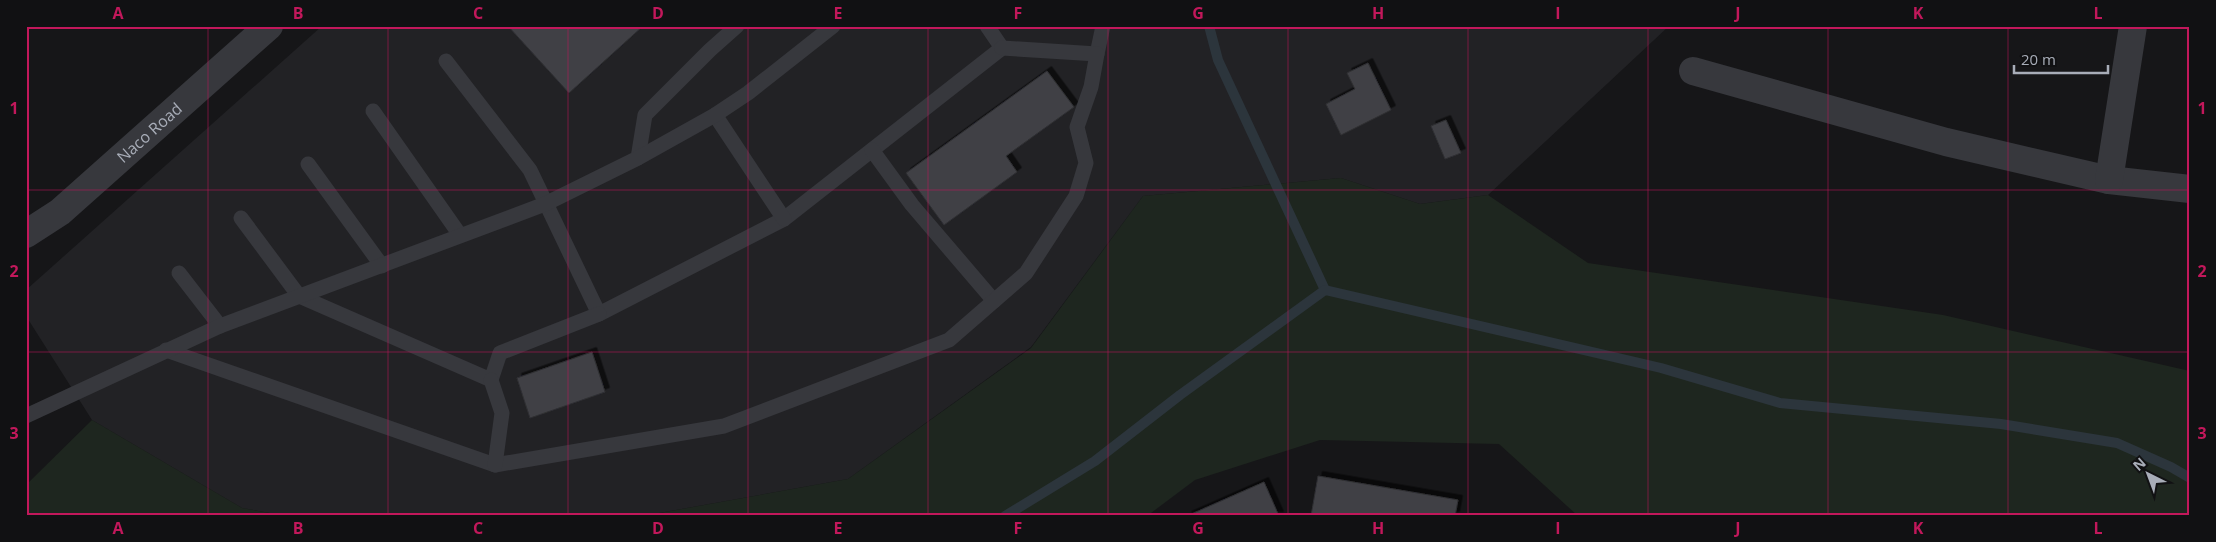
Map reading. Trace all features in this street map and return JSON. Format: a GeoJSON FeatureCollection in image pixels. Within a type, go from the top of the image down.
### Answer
{"type":"FeatureCollection","features":[{"type":"Feature","properties":{"kind":"street","name":"Naco Road"},"geometry":{"type":"LineString","coordinates":[[26,234],[60,212],[269,26]]}},
{"type":"Feature","properties":{"kind":"street"},"geometry":{"type":"LineString","coordinates":[[2109,180],[2133,26]]}},
{"type":"Feature","properties":{"kind":"street"},"geometry":{"type":"LineString","coordinates":[[1693,72],[1946,142],[2109,180],[2190,189]]}},
{"type":"Feature","properties":{"kind":"lane"},"geometry":{"type":"LineString","coordinates":[[638,158],[645,115],[710,50],[737,26]]}},
{"type":"Feature","properties":{"kind":"lane"},"geometry":{"type":"LineString","coordinates":[[26,416],[220,326],[545,204],[638,158],[715,115],[748,93],[833,26]]}},
{"type":"Feature","properties":{"kind":"lane"},"geometry":{"type":"LineString","coordinates":[[987,26],[1002,48]]}},
{"type":"Feature","properties":{"kind":"lane"},"geometry":{"type":"LineString","coordinates":[[166,350],[495,465],[724,426],[949,340],[1026,273],[1076,196],[1086,163],[1077,126],[1092,87],[1103,26]]}},
{"type":"Feature","properties":{"kind":"lane"},"geometry":{"type":"LineString","coordinates":[[495,465],[502,412],[491,380],[500,353],[599,314],[784,219],[1002,48],[1097,54]]}},
{"type":"Feature","properties":{"kind":"lane"},"geometry":{"type":"LineString","coordinates":[[446,61],[530,170],[599,314]]}},
{"type":"Feature","properties":{"kind":"lane"},"geometry":{"type":"LineString","coordinates":[[372,111],[460,235]]}},
{"type":"Feature","properties":{"kind":"lane"},"geometry":{"type":"LineString","coordinates":[[715,115],[784,219]]}},
{"type":"Feature","properties":{"kind":"lane"},"geometry":{"type":"LineString","coordinates":[[872,150],[912,205],[994,301]]}},
{"type":"Feature","properties":{"kind":"lane"},"geometry":{"type":"LineString","coordinates":[[308,164],[382,266]]}},
{"type":"Feature","properties":{"kind":"lane"},"geometry":{"type":"LineString","coordinates":[[241,218],[299,296],[491,380]]}},
{"type":"Feature","properties":{"kind":"lane"},"geometry":{"type":"LineString","coordinates":[[179,272],[220,326]]}},
{"type":"Feature","properties":{"kind":"shaded area"},"geometry":{"type":"Polygon","coordinates":[[[322,26],[1669,26],[1488,195],[1420,204],[1341,178],[1143,196],[1031,347],[848,479],[643,516],[287,516],[242,508],[92,420],[26,316],[26,290],[322,26]]]}},
{"type":"Feature","properties":{"kind":"shaded area"},"geometry":{"type":"Polygon","coordinates":[[[1341,178],[1420,204],[1488,195],[1588,263],[1943,315],[2190,371],[2190,516],[1578,516],[1499,444],[1320,440],[1195,480],[1147,516],[643,516],[848,479],[1031,348],[1143,196],[1341,178]]]}},
{"type":"Feature","properties":{"kind":"shaded area"},"geometry":{"type":"Polygon","coordinates":[[[92,420],[242,508],[287,516],[26,516],[26,485],[92,420]]]}},
{"type":"Feature","properties":{"kind":"building"},"geometry":{"type":"Polygon","coordinates":[[[508,26],[643,26],[569,93],[508,26]]]}},
{"type":"Feature","properties":{"kind":"building"},"geometry":{"type":"Polygon","coordinates":[[[1368,63],[1391,110],[1341,135],[1326,104],[1355,89],[1347,73],[1368,63]]]}},
{"type":"Feature","properties":{"kind":"building"},"geometry":{"type":"Polygon","coordinates":[[[1047,71],[1074,107],[1006,156],[1017,172],[944,225],[906,173],[1047,71]]]}},
{"type":"Feature","properties":{"kind":"building"},"geometry":{"type":"Polygon","coordinates":[[[1446,120],[1461,153],[1445,159],[1431,126],[1446,120]]]}},
{"type":"Feature","properties":{"kind":"building"},"geometry":{"type":"Polygon","coordinates":[[[592,352],[605,392],[530,418],[517,378],[592,352]]]}},
{"type":"Feature","properties":{"kind":"building"},"geometry":{"type":"Polygon","coordinates":[[[1318,476],[1458,500],[1455,516],[1311,516],[1318,476]]]}},
{"type":"Feature","properties":{"kind":"building"},"geometry":{"type":"Polygon","coordinates":[[[1264,482],[1279,516],[1187,516],[1264,482]]]}},
{"type":"Feature","properties":{"kind":"waterway"},"geometry":{"type":"LineString","coordinates":[[1209,26],[1218,60],[1325,290]]}},
{"type":"Feature","properties":{"kind":"waterway"},"geometry":{"type":"LineString","coordinates":[[1005,516],[1095,461],[1180,395],[1325,290],[1661,368],[1780,403],[2001,424],[2117,443],[2171,467],[2190,478]]}}]}
